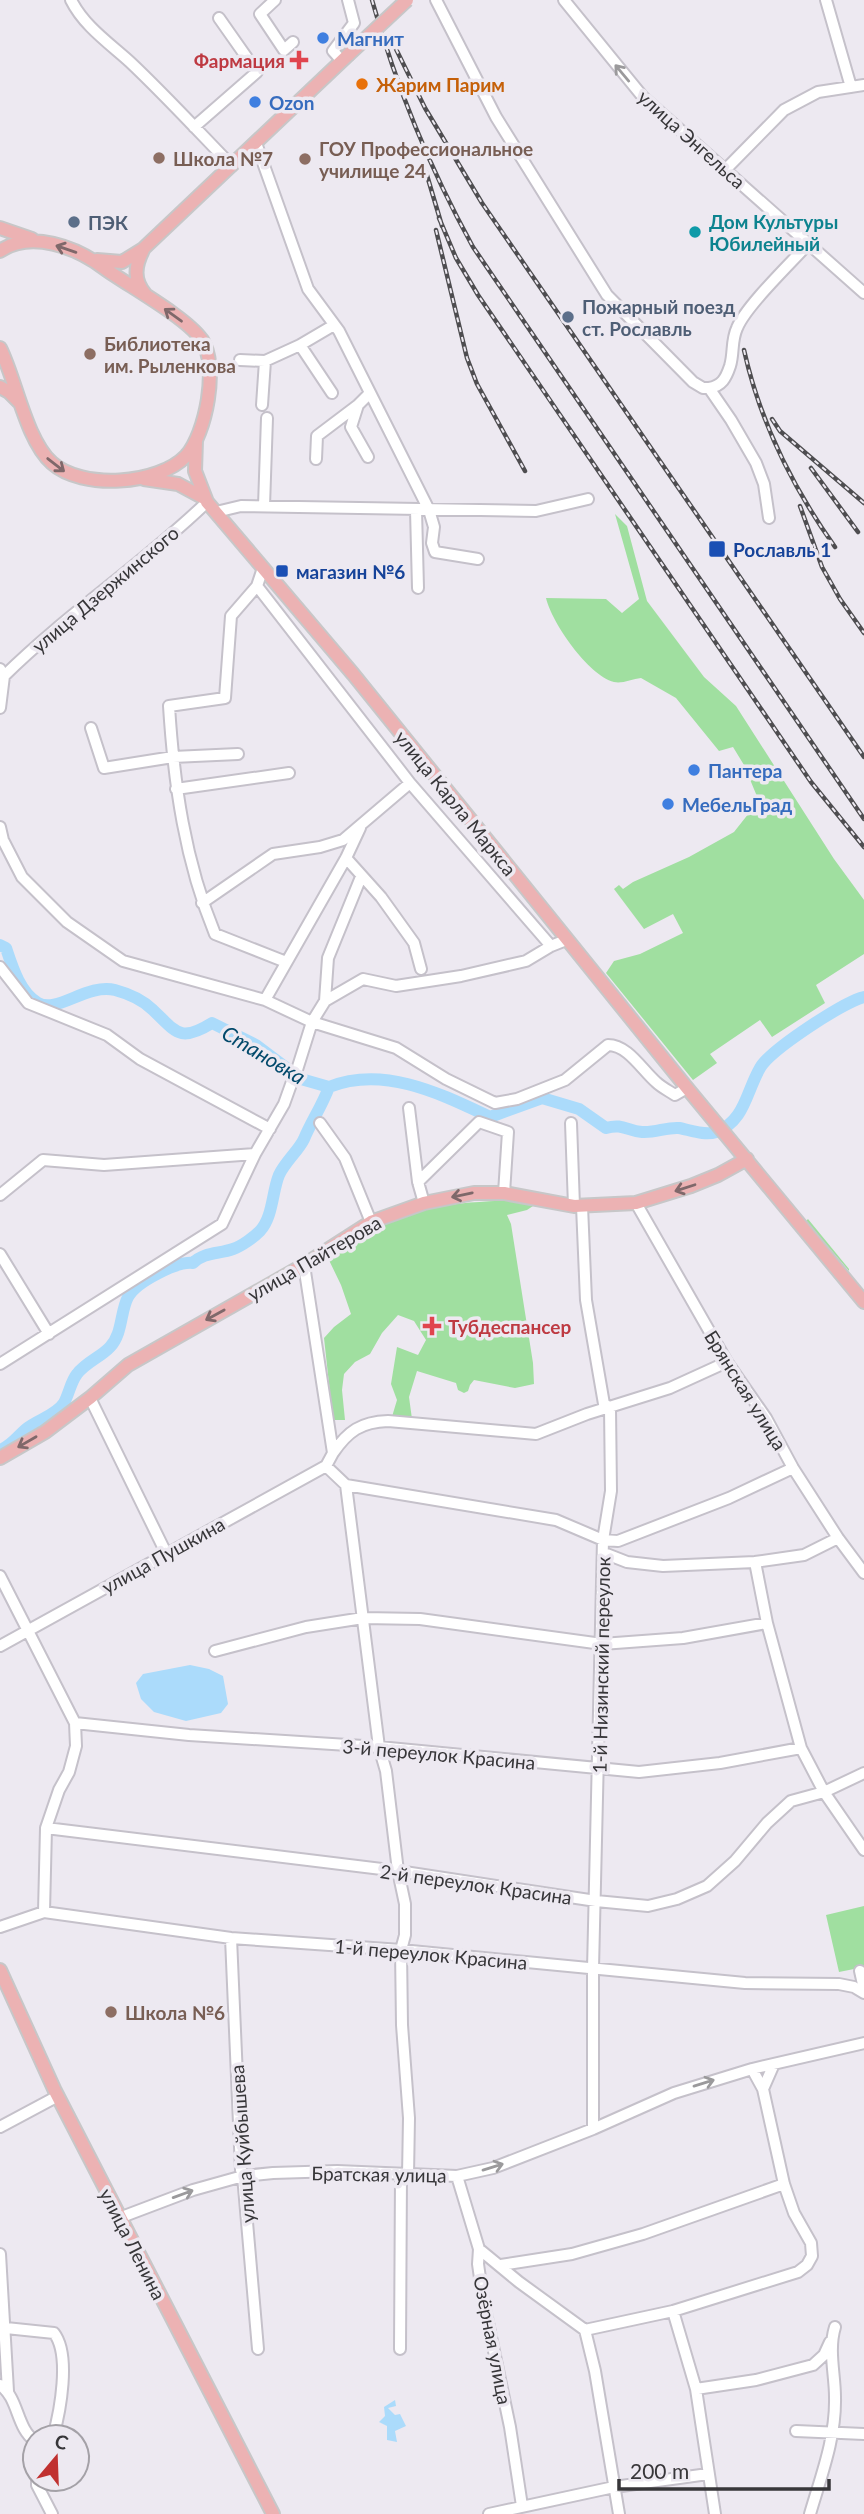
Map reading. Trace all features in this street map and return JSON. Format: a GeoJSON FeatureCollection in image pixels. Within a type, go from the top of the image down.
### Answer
{"type":"FeatureCollection","features":[{"type":"Feature","properties":{"kind":"main road"},"geometry":{"type":"LineString","coordinates":[[93,260],[122,262],[143,249],[407,0]]}},
{"type":"Feature","properties":{"kind":"main road"},"geometry":{"type":"LineString","coordinates":[[0,228],[72,250],[93,260],[195,332],[206,346],[210,357],[211,383],[196,440],[186,455],[173,466],[137,478],[84,479],[60,470],[39,449],[12,373],[0,348]]}},
{"type":"Feature","properties":{"kind":"main road"},"geometry":{"type":"LineString","coordinates":[[0,251],[11,244],[39,241]]}},
{"type":"Feature","properties":{"kind":"main road"},"geometry":{"type":"LineString","coordinates":[[143,249],[135,272],[138,285],[147,297]]}},
{"type":"Feature","properties":{"kind":"main road"},"geometry":{"type":"LineString","coordinates":[[0,387],[9,392],[23,408]]}},
{"type":"Feature","properties":{"kind":"main road","name":"улица Карла Маркса"},"geometry":{"type":"LineString","coordinates":[[196,440],[195,471],[209,504]]}},
{"type":"Feature","properties":{"kind":"main road","name":"улица Карла Маркса"},"geometry":{"type":"LineString","coordinates":[[137,478],[178,484],[209,504],[353,674],[566,940],[747,1159]]}},
{"type":"Feature","properties":{"kind":"main road"},"geometry":{"type":"LineString","coordinates":[[747,1159],[864,1302]]}},
{"type":"Feature","properties":{"kind":"main road","name":"улица Пайтерова"},"geometry":{"type":"LineString","coordinates":[[0,1458],[45,1432],[128,1365],[304,1265],[371,1222],[424,1203],[474,1193],[504,1193],[578,1206],[636,1203],[691,1186],[747,1159]]}},
{"type":"Feature","properties":{"kind":"main road","name":"улица Ленина"},"geometry":{"type":"LineString","coordinates":[[0,1970],[58,2096],[119,2218],[273,2514]]}},
{"type":"Feature","properties":{"kind":"street"},"geometry":{"type":"LineString","coordinates":[[71,0],[90,27],[134,67],[232,166]]}},
{"type":"Feature","properties":{"kind":"street"},"geometry":{"type":"LineString","coordinates":[[275,0],[260,14],[284,50],[293,42]]}},
{"type":"Feature","properties":{"kind":"street"},"geometry":{"type":"LineString","coordinates":[[345,58],[333,51],[354,23],[348,0]]}},
{"type":"Feature","properties":{"kind":"street"},"geometry":{"type":"LineString","coordinates":[[436,0],[496,117],[607,295],[693,382],[703,388],[709,388],[718,386],[726,378],[732,357],[733,339],[740,322],[808,244]]}},
{"type":"Feature","properties":{"kind":"street","name":"улица Энгельса"},"geometry":{"type":"LineString","coordinates":[[564,0],[643,97],[862,289]]}},
{"type":"Feature","properties":{"kind":"street"},"geometry":{"type":"LineString","coordinates":[[826,0],[851,87]]}},
{"type":"Feature","properties":{"kind":"street"},"geometry":{"type":"LineString","coordinates":[[194,127],[257,72],[219,18]]}},
{"type":"Feature","properties":{"kind":"street"},"geometry":{"type":"LineString","coordinates":[[725,170],[783,110],[818,92],[864,85]]}},
{"type":"Feature","properties":{"kind":"street"},"geometry":{"type":"LineString","coordinates":[[256,143],[308,289],[334,325],[429,510],[434,527],[432,543],[435,552],[478,559]]}},
{"type":"Feature","properties":{"kind":"street"},"geometry":{"type":"LineString","coordinates":[[240,360],[265,361],[334,325]]}},
{"type":"Feature","properties":{"kind":"street"},"geometry":{"type":"LineString","coordinates":[[300,345],[332,393]]}},
{"type":"Feature","properties":{"kind":"street"},"geometry":{"type":"LineString","coordinates":[[262,405],[265,361]]}},
{"type":"Feature","properties":{"kind":"street"},"geometry":{"type":"LineString","coordinates":[[709,388],[757,464],[764,484],[769,518]]}},
{"type":"Feature","properties":{"kind":"street"},"geometry":{"type":"LineString","coordinates":[[316,459],[317,436],[370,393]]}},
{"type":"Feature","properties":{"kind":"street"},"geometry":{"type":"LineString","coordinates":[[358,405],[351,427],[368,457]]}},
{"type":"Feature","properties":{"kind":"street"},"geometry":{"type":"LineString","coordinates":[[264,506],[267,418]]}},
{"type":"Feature","properties":{"kind":"street"},"geometry":{"type":"LineString","coordinates":[[209,504],[229,507],[536,511],[587,499]]}},
{"type":"Feature","properties":{"kind":"street","name":"улица Дзержинского"},"geometry":{"type":"LineString","coordinates":[[2,673],[209,504]]}},
{"type":"Feature","properties":{"kind":"street"},"geometry":{"type":"LineString","coordinates":[[416,510],[418,588]]}},
{"type":"Feature","properties":{"kind":"street"},"geometry":{"type":"LineString","coordinates":[[263,568],[257,586],[231,616],[225,698],[169,706],[176,789],[194,879],[215,934],[286,962]]}},
{"type":"Feature","properties":{"kind":"street","name":"улица Карла Маркса"},"geometry":{"type":"LineString","coordinates":[[257,586],[410,783],[551,946]]}},
{"type":"Feature","properties":{"kind":"street"},"geometry":{"type":"LineString","coordinates":[[0,708],[2,673]]}},
{"type":"Feature","properties":{"kind":"street"},"geometry":{"type":"LineString","coordinates":[[91,728],[104,768],[173,757],[238,754]]}},
{"type":"Feature","properties":{"kind":"street"},"geometry":{"type":"LineString","coordinates":[[176,789],[289,773]]}},
{"type":"Feature","properties":{"kind":"street"},"geometry":{"type":"LineString","coordinates":[[202,903],[273,853],[343,839],[410,783]]}},
{"type":"Feature","properties":{"kind":"street"},"geometry":{"type":"LineString","coordinates":[[265,1000],[346,859],[361,824]]}},
{"type":"Feature","properties":{"kind":"street"},"geometry":{"type":"LineString","coordinates":[[0,827],[3,840],[22,877],[67,922],[123,961],[265,1000],[312,1022],[396,1048],[446,1079],[495,1102],[517,1100],[565,1080],[608,1045],[623,1049],[658,1084],[675,1095],[687,1088]]}},
{"type":"Feature","properties":{"kind":"street"},"geometry":{"type":"LineString","coordinates":[[346,859],[381,897],[414,943],[421,969]]}},
{"type":"Feature","properties":{"kind":"street"},"geometry":{"type":"LineString","coordinates":[[0,1364],[222,1224],[255,1154],[284,1104],[312,1022],[325,1001],[328,958],[361,877]]}},
{"type":"Feature","properties":{"kind":"street"},"geometry":{"type":"LineString","coordinates":[[325,1001],[363,979],[396,986],[426,983],[526,961],[566,940]]}},
{"type":"Feature","properties":{"kind":"street"},"geometry":{"type":"LineString","coordinates":[[0,968],[28,1003],[107,1035],[140,1059],[270,1129]]}},
{"type":"Feature","properties":{"kind":"street"},"geometry":{"type":"LineString","coordinates":[[409,1108],[418,1182],[424,1203]]}},
{"type":"Feature","properties":{"kind":"street"},"geometry":{"type":"LineString","coordinates":[[320,1122],[345,1158],[371,1222]]}},
{"type":"Feature","properties":{"kind":"street"},"geometry":{"type":"LineString","coordinates":[[418,1182],[479,1122],[508,1132],[504,1193]]}},
{"type":"Feature","properties":{"kind":"street","name":"1-й Низинский переулок"},"geometry":{"type":"LineString","coordinates":[[571,1123],[586,1300],[604,1404],[610,1408],[611,1491],[603,1540],[593,1969],[593,2129]]}},
{"type":"Feature","properties":{"kind":"street"},"geometry":{"type":"LineString","coordinates":[[0,1195],[43,1160],[104,1164],[255,1154]]}},
{"type":"Feature","properties":{"kind":"street","name":"Брянская улица"},"geometry":{"type":"LineString","coordinates":[[636,1203],[727,1363],[766,1418],[793,1468],[838,1538],[864,1573]]}},
{"type":"Feature","properties":{"kind":"street"},"geometry":{"type":"LineString","coordinates":[[0,1254],[49,1334]]}},
{"type":"Feature","properties":{"kind":"street"},"geometry":{"type":"LineString","coordinates":[[304,1265],[333,1453]]}},
{"type":"Feature","properties":{"kind":"street"},"geometry":{"type":"LineString","coordinates":[[727,1363],[670,1388],[587,1414],[536,1434],[370,1421],[344,1437],[326,1466],[346,1485],[556,1520],[603,1540],[618,1541],[667,1524],[793,1468]]}},
{"type":"Feature","properties":{"kind":"street"},"geometry":{"type":"LineString","coordinates":[[90,1398],[166,1553]]}},
{"type":"Feature","properties":{"kind":"street","name":"улица Пушкина"},"geometry":{"type":"LineString","coordinates":[[0,1646],[326,1466]]}},
{"type":"Feature","properties":{"kind":"street"},"geometry":{"type":"LineString","coordinates":[[346,1485],[379,1747],[386,1771],[398,1871],[405,1904],[405,1935],[401,1950],[402,2025],[409,2118],[400,2349]]}},
{"type":"Feature","properties":{"kind":"street"},"geometry":{"type":"LineString","coordinates":[[604,1553],[627,1562],[663,1566],[755,1562],[804,1555],[838,1538]]}},
{"type":"Feature","properties":{"kind":"street"},"geometry":{"type":"LineString","coordinates":[[755,1562],[767,1623],[801,1748],[824,1792],[864,1850]]}},
{"type":"Feature","properties":{"kind":"street"},"geometry":{"type":"LineString","coordinates":[[0,1576],[75,1723],[76,1746],[69,1772],[59,1790],[46,1828],[44,1912]]}},
{"type":"Feature","properties":{"kind":"street"},"geometry":{"type":"LineString","coordinates":[[215,1651],[306,1627],[363,1618],[420,1619],[602,1644],[683,1638],[767,1623]]}},
{"type":"Feature","properties":{"kind":"street","name":"3-й переулок Красина"},"geometry":{"type":"LineString","coordinates":[[75,1723],[188,1735],[379,1747],[639,1772],[720,1763],[801,1748]]}},
{"type":"Feature","properties":{"kind":"street","name":"2-й переулок Красина"},"geometry":{"type":"LineString","coordinates":[[46,1828],[398,1871],[596,1901],[648,1906],[677,1899],[707,1886],[735,1861],[767,1823],[791,1801],[824,1792],[864,1773]]}},
{"type":"Feature","properties":{"kind":"street","name":"1-й переулок Красина"},"geometry":{"type":"LineString","coordinates":[[0,1927],[44,1912],[231,1938],[401,1950],[744,1983],[839,1983],[864,1991]]}},
{"type":"Feature","properties":{"kind":"street","name":"улица Куйбышева"},"geometry":{"type":"LineString","coordinates":[[231,1938],[240,2170],[243,2176],[258,2349]]}},
{"type":"Feature","properties":{"kind":"street"},"geometry":{"type":"LineString","coordinates":[[860,1971],[864,1991]]}},
{"type":"Feature","properties":{"kind":"street","name":"Братская улица"},"geometry":{"type":"LineString","coordinates":[[119,2218],[193,2190],[243,2176],[337,2171],[457,2176],[493,2168],[593,2129],[674,2093],[752,2068],[864,2043]]}},
{"type":"Feature","properties":{"kind":"street"},"geometry":{"type":"LineString","coordinates":[[763,2089],[774,2064]]}},
{"type":"Feature","properties":{"kind":"street"},"geometry":{"type":"LineString","coordinates":[[586,2330],[673,2311],[797,2272],[807,2265],[812,2256],[811,2243],[794,2213],[784,2184],[763,2089],[752,2068]]}},
{"type":"Feature","properties":{"kind":"street"},"geometry":{"type":"LineString","coordinates":[[0,2127],[58,2096]]}},
{"type":"Feature","properties":{"kind":"street","name":"Озёрная улица"},"geometry":{"type":"LineString","coordinates":[[457,2176],[479,2249],[478,2264],[483,2298],[510,2427],[522,2506]]}},
{"type":"Feature","properties":{"kind":"street"},"geometry":{"type":"LineString","coordinates":[[501,2265],[572,2255],[643,2234],[784,2184]]}},
{"type":"Feature","properties":{"kind":"street"},"geometry":{"type":"LineString","coordinates":[[479,2249],[519,2282],[586,2330],[619,2514]]}},
{"type":"Feature","properties":{"kind":"street"},"geometry":{"type":"LineString","coordinates":[[0,2254],[6,2328],[4,2388],[21,2423]]}},
{"type":"Feature","properties":{"kind":"street"},"geometry":{"type":"LineString","coordinates":[[673,2311],[696,2389],[715,2514]]}},
{"type":"Feature","properties":{"kind":"street"},"geometry":{"type":"LineString","coordinates":[[696,2389],[756,2380],[813,2365],[824,2355],[835,2327]]}},
{"type":"Feature","properties":{"kind":"street"},"geometry":{"type":"LineString","coordinates":[[6,2328],[54,2333],[61,2341],[63,2390],[56,2423]]}},
{"type":"Feature","properties":{"kind":"street"},"geometry":{"type":"LineString","coordinates":[[810,2514],[824,2472],[832,2432],[835,2398],[831,2340]]}},
{"type":"Feature","properties":{"kind":"street"},"geometry":{"type":"LineString","coordinates":[[813,2365],[826,2368],[833,2376]]}},
{"type":"Feature","properties":{"kind":"street"},"geometry":{"type":"LineString","coordinates":[[796,2431],[864,2434]]}},
{"type":"Feature","properties":{"kind":"street"},"geometry":{"type":"LineString","coordinates":[[489,2514],[614,2487],[708,2474]]}},
{"type":"Feature","properties":{"kind":"street"},"geometry":{"type":"LineString","coordinates":[[41,2493],[52,2514]]}},
{"type":"Feature","properties":{"kind":"green space"},"geometry":{"type":"Polygon","coordinates":[[[615,514],[627,526],[647,601],[704,677],[736,706],[834,859],[864,900],[864,954],[816,985],[825,1003],[772,1037],[760,1020],[710,1054],[717,1063],[693,1080],[606,973],[614,961],[640,954],[683,933],[673,914],[644,929],[614,889],[619,885],[623,889],[734,832],[749,813],[761,806],[744,765],[733,747],[719,751],[676,698],[641,678],[614,682],[604,677],[572,647],[556,621],[546,598],[606,599],[622,613],[639,599],[615,514]]]}},
{"type":"Feature","properties":{"kind":"green space","name":"Тубдеспансер"},"geometry":{"type":"Polygon","coordinates":[[[513,1200],[533,1206],[507,1215],[511,1224],[534,1384],[515,1388],[474,1380],[464,1393],[458,1390],[456,1383],[417,1371],[409,1397],[412,1419],[391,1420],[397,1400],[391,1384],[397,1347],[418,1355],[426,1340],[414,1321],[398,1315],[382,1333],[370,1354],[355,1362],[344,1374],[342,1390],[345,1420],[333,1420],[324,1338],[351,1314],[327,1256],[349,1241],[402,1216],[454,1204],[513,1200]]]}},
{"type":"Feature","properties":{"kind":"green space"},"geometry":{"type":"Polygon","coordinates":[[[808,1219],[849,1269],[849,1271],[806,1221],[808,1219]]]}},
{"type":"Feature","properties":{"kind":"green space"},"geometry":{"type":"Polygon","coordinates":[[[864,1906],[864,1967],[839,1972],[826,1915],[864,1906]]]}},
{"type":"Feature","properties":{"kind":"water"},"geometry":{"type":"Polygon","coordinates":[[[190,1665],[209,1669],[223,1676],[228,1704],[221,1713],[186,1721],[154,1712],[141,1699],[136,1683],[143,1674],[190,1665]]]}},
{"type":"Feature","properties":{"kind":"water"},"geometry":{"type":"Polygon","coordinates":[[[395,2400],[396,2406],[388,2408],[395,2415],[400,2414],[406,2426],[395,2431],[397,2442],[387,2440],[387,2426],[379,2422],[385,2416],[384,2407],[395,2400]]]}},
{"type":"Feature","properties":{"kind":"waterway","name":"Становка"},"geometry":{"type":"LineString","coordinates":[[0,945],[6,948],[26,993],[38,1003],[54,1005],[94,991],[115,990],[136,997],[179,1032],[193,1032],[212,1023],[256,1045],[301,1079],[329,1087]]}},
{"type":"Feature","properties":{"kind":"waterway"},"geometry":{"type":"LineString","coordinates":[[329,1087],[370,1079],[391,1081],[432,1092],[490,1117],[542,1098],[579,1109],[606,1128],[617,1126],[647,1132],[679,1128],[712,1133],[733,1121],[744,1105],[760,1068],[778,1050],[825,1016],[864,997]]}},
{"type":"Feature","properties":{"kind":"waterway"},"geometry":{"type":"LineString","coordinates":[[0,1450],[64,1403],[77,1374],[106,1351],[114,1341],[128,1297],[139,1285],[177,1265],[193,1263],[207,1255],[236,1248],[260,1231],[267,1219],[279,1175],[302,1143],[329,1087]]}},
{"type":"Feature","properties":{"kind":"railway"},"geometry":{"type":"LineString","coordinates":[[372,0],[415,127],[442,188],[473,247],[864,819]]}},
{"type":"Feature","properties":{"kind":"railway"},"geometry":{"type":"LineString","coordinates":[[396,49],[425,108],[482,203],[864,757]]}},
{"type":"Feature","properties":{"kind":"railway"},"geometry":{"type":"LineString","coordinates":[[426,172],[442,226]]}},
{"type":"Feature","properties":{"kind":"railway"},"geometry":{"type":"LineString","coordinates":[[439,218],[456,258],[478,295],[811,782],[864,847]]}},
{"type":"Feature","properties":{"kind":"railway"},"geometry":{"type":"LineString","coordinates":[[436,230],[467,358],[477,384],[525,471]]}},
{"type":"Feature","properties":{"kind":"railway"},"geometry":{"type":"LineString","coordinates":[[744,350],[759,403],[780,453],[805,501],[835,547]]}},
{"type":"Feature","properties":{"kind":"railway"},"geometry":{"type":"LineString","coordinates":[[772,419],[780,431],[864,503]]}},
{"type":"Feature","properties":{"kind":"railway"},"geometry":{"type":"LineString","coordinates":[[811,468],[858,532]]}},
{"type":"Feature","properties":{"kind":"railway"},"geometry":{"type":"LineString","coordinates":[[800,506],[822,567],[864,633]]}},
{"type":"Feature","properties":{"kind":"place","name":"Магнит"},"geometry":{"type":"Point","coordinates":[323,38]}},
{"type":"Feature","properties":{"kind":"place","name":"Фармация"},"geometry":{"type":"Point","coordinates":[299,60]}},
{"type":"Feature","properties":{"kind":"place","name":"Жарим Парим"},"geometry":{"type":"Point","coordinates":[362,84]}},
{"type":"Feature","properties":{"kind":"place","name":"Ozon"},"geometry":{"type":"Point","coordinates":[255,102]}},
{"type":"Feature","properties":{"kind":"place","name":"Школа №7"},"geometry":{"type":"Point","coordinates":[159,158]}},
{"type":"Feature","properties":{"kind":"place","name":"ГОУ Профессиональное училище 24"},"geometry":{"type":"Point","coordinates":[305,159]}},
{"type":"Feature","properties":{"kind":"place","name":"ПЭК"},"geometry":{"type":"Point","coordinates":[74,222]}},
{"type":"Feature","properties":{"kind":"place","name":"Дом Культуры Юбилейный"},"geometry":{"type":"Point","coordinates":[695,232]}},
{"type":"Feature","properties":{"kind":"place","name":"Пожарный поезд ст. Рославль"},"geometry":{"type":"Point","coordinates":[568,317]}},
{"type":"Feature","properties":{"kind":"place","name":"Библиотека им. Рыленкова"},"geometry":{"type":"Point","coordinates":[90,354]}},
{"type":"Feature","properties":{"kind":"place","name":"Рославль 1"},"geometry":{"type":"Point","coordinates":[717,549]}},
{"type":"Feature","properties":{"kind":"place","name":"магазин №6"},"geometry":{"type":"Point","coordinates":[282,571]}},
{"type":"Feature","properties":{"kind":"place","name":"Пантера"},"geometry":{"type":"Point","coordinates":[694,770]}},
{"type":"Feature","properties":{"kind":"place","name":"МебельГрад"},"geometry":{"type":"Point","coordinates":[668,804]}},
{"type":"Feature","properties":{"kind":"place","name":"Тубдеспансер"},"geometry":{"type":"Point","coordinates":[432,1326]}},
{"type":"Feature","properties":{"kind":"place","name":"Школа №6"},"geometry":{"type":"Point","coordinates":[111,2012]}}]}
